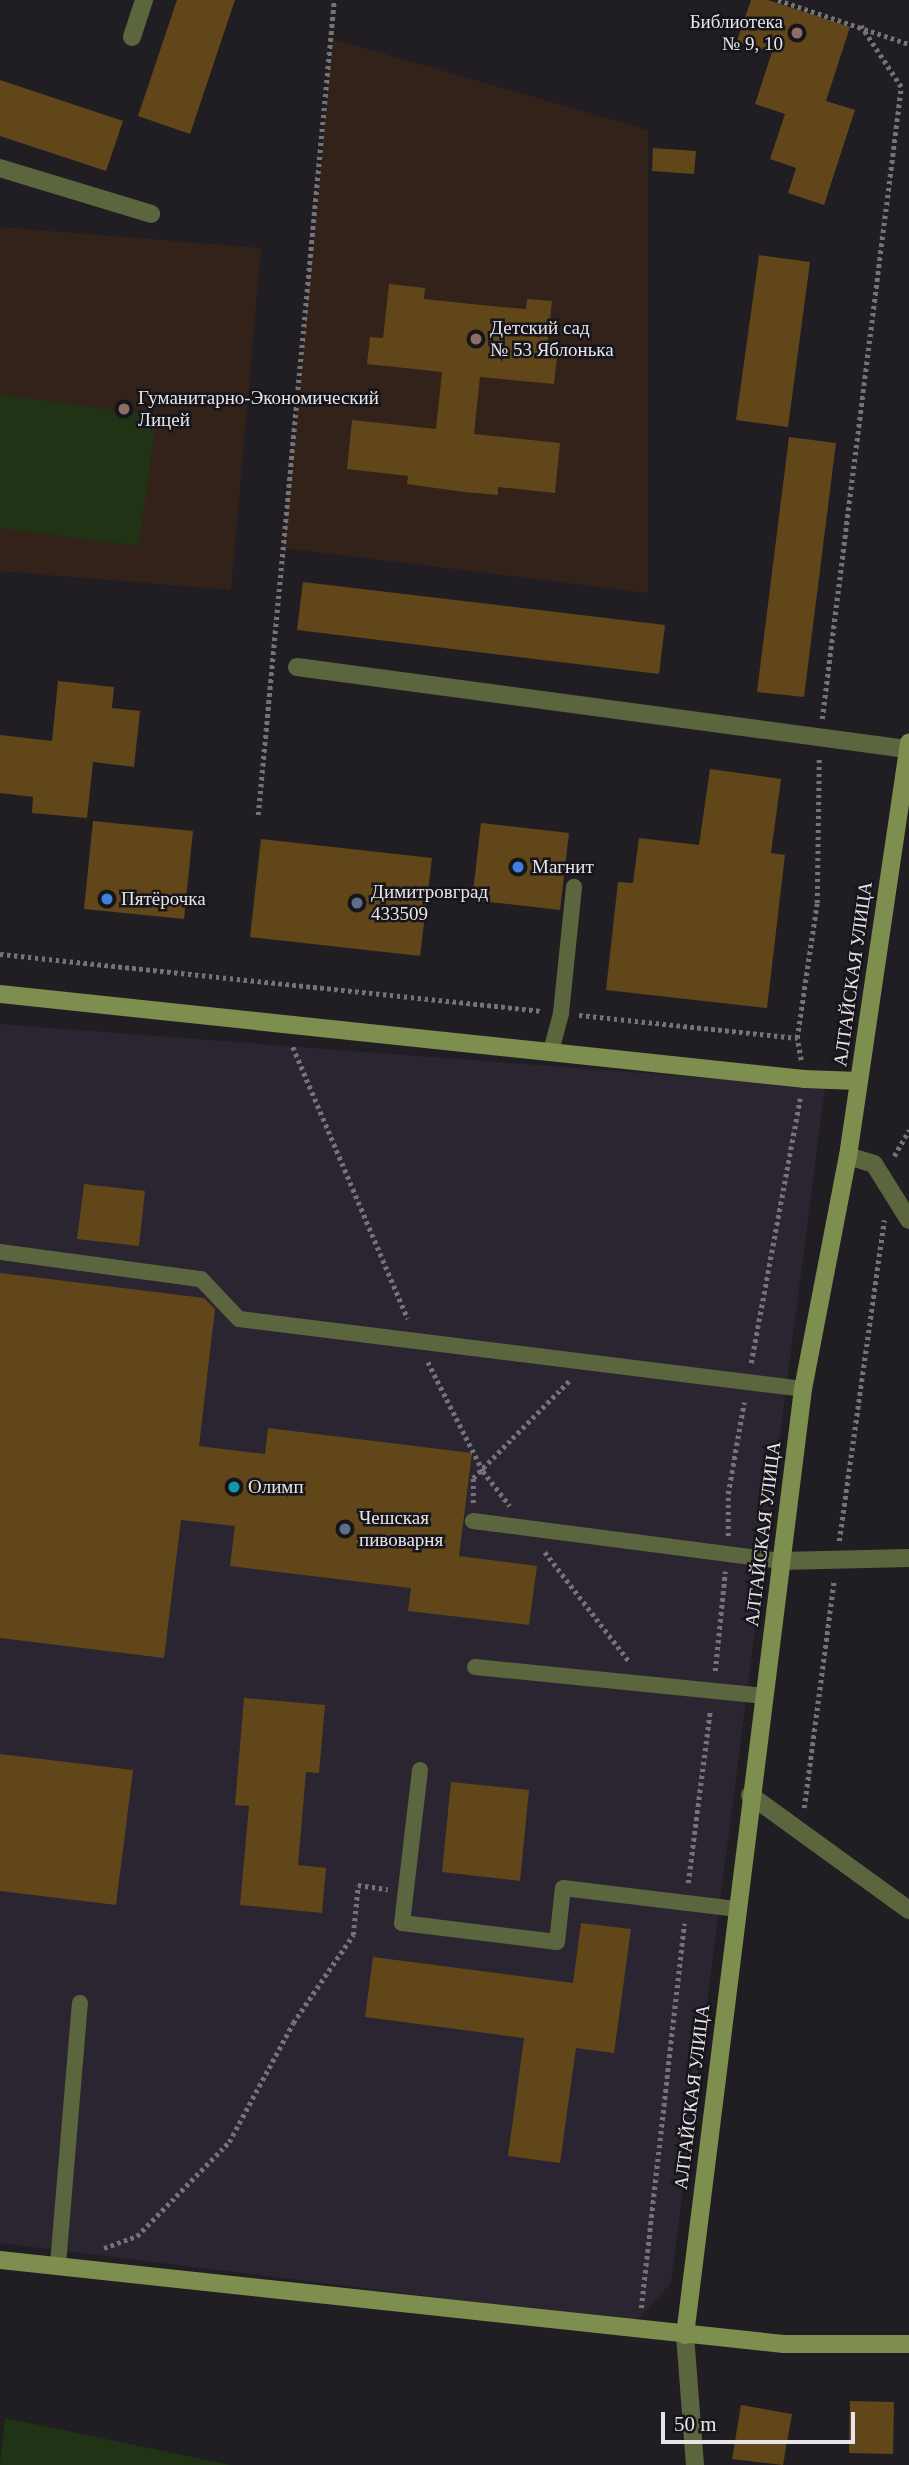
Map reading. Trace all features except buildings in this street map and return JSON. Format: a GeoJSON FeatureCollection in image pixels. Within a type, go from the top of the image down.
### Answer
{"type":"FeatureCollection","features":[{"type":"Feature","properties":{"kind":"main road","name":"АЛТАЙСКАЯ УЛИЦА"},"geometry":{"type":"LineString","coordinates":[[685,2335],[750,1795],[803,1389],[848,1156],[908,746]]}},
{"type":"Feature","properties":{"kind":"main road"},"geometry":{"type":"LineString","coordinates":[[0,994],[804,1079],[858,1081]]}},
{"type":"Feature","properties":{"kind":"main road"},"geometry":{"type":"LineString","coordinates":[[0,2260],[58,2264],[685,2335],[784,2344],[909,2344]]}},
{"type":"Feature","properties":{"kind":"street"},"geometry":{"type":"LineString","coordinates":[[132,37],[144,0]]}},
{"type":"Feature","properties":{"kind":"street"},"geometry":{"type":"LineString","coordinates":[[0,168],[151,214]]}},
{"type":"Feature","properties":{"kind":"street"},"geometry":{"type":"LineString","coordinates":[[297,667],[820,737],[908,746]]}},
{"type":"Feature","properties":{"kind":"street"},"geometry":{"type":"LineString","coordinates":[[848,1156],[874,1164],[909,1220]]}},
{"type":"Feature","properties":{"kind":"street"},"geometry":{"type":"LineString","coordinates":[[780,1561],[909,1558]]}},
{"type":"Feature","properties":{"kind":"street"},"geometry":{"type":"LineString","coordinates":[[750,1795],[909,1910]]}},
{"type":"Feature","properties":{"kind":"street"},"geometry":{"type":"LineString","coordinates":[[685,2335],[695,2463]]}},
{"type":"Feature","properties":{"kind":"lane"},"geometry":{"type":"LineString","coordinates":[[551,1051],[561,1013],[575,887]]}},
{"type":"Feature","properties":{"kind":"lane"},"geometry":{"type":"LineString","coordinates":[[0,1252],[201,1279],[239,1319],[803,1389]]}},
{"type":"Feature","properties":{"kind":"lane"},"geometry":{"type":"LineString","coordinates":[[473,1521],[780,1561]]}},
{"type":"Feature","properties":{"kind":"lane"},"geometry":{"type":"LineString","coordinates":[[475,1667],[763,1696]]}},
{"type":"Feature","properties":{"kind":"lane"},"geometry":{"type":"LineString","coordinates":[[420,1770],[402,1923],[557,1942],[563,1888],[736,1909]]}},
{"type":"Feature","properties":{"kind":"lane"},"geometry":{"type":"LineString","coordinates":[[58,2264],[79,2003]]}},
{"type":"Feature","properties":{"kind":"path"},"geometry":{"type":"LineString","coordinates":[[258,815],[334,0]]}},
{"type":"Feature","properties":{"kind":"path"},"geometry":{"type":"LineString","coordinates":[[778,0],[909,44]]}},
{"type":"Feature","properties":{"kind":"path"},"geometry":{"type":"LineString","coordinates":[[639,2330],[686,1902],[713,1691],[727,1554],[728,1494],[804,1079],[797,1038],[817,903],[820,737],[901,87],[861,26]]}},
{"type":"Feature","properties":{"kind":"path"},"geometry":{"type":"LineString","coordinates":[[0,954],[797,1038]]}},
{"type":"Feature","properties":{"kind":"path"},"geometry":{"type":"LineString","coordinates":[[800,1831],[895,1150],[909,1130]]}},
{"type":"Feature","properties":{"kind":"path"},"geometry":{"type":"LineString","coordinates":[[473,1521],[473,1478],[588,1361]]}},
{"type":"Feature","properties":{"kind":"path"},"geometry":{"type":"LineString","coordinates":[[92,2252],[137,2236],[229,2142],[293,2023],[353,1935],[358,1885],[406,1891]]}},
{"type":"Feature","properties":{"kind":"shaded area","name":"Детский сад № 53 Яблонька"},"geometry":{"type":"Polygon","coordinates":[[[333,39],[648,130],[648,593],[283,548],[333,39]]]}},
{"type":"Feature","properties":{"kind":"shaded area","name":"Гуманитарно-Экономический Лицей"},"geometry":{"type":"Polygon","coordinates":[[[0,227],[261,248],[231,590],[0,571],[0,227]]]}},
{"type":"Feature","properties":{"kind":"shaded area"},"geometry":{"type":"Polygon","coordinates":[[[0,1024],[825,1087],[671,2283],[635,2322],[0,2243],[0,1024]]]}},
{"type":"Feature","properties":{"kind":"green space"},"geometry":{"type":"Polygon","coordinates":[[[0,395],[157,415],[139,546],[0,528],[0,395]]]}},
{"type":"Feature","properties":{"kind":"green space"},"geometry":{"type":"Polygon","coordinates":[[[5,2418],[168,2452],[231,2465],[0,2465],[5,2418]]]}},
{"type":"Feature","properties":{"kind":"place","name":"Библиотека № 9, 10"},"geometry":{"type":"Point","coordinates":[797,33]}},
{"type":"Feature","properties":{"kind":"place","name":"Детский сад № 53 Яблонька"},"geometry":{"type":"Point","coordinates":[476,339]}},
{"type":"Feature","properties":{"kind":"place","name":"Гуманитарно-Экономический Лицей"},"geometry":{"type":"Point","coordinates":[124,409]}},
{"type":"Feature","properties":{"kind":"place","name":"Магнит"},"geometry":{"type":"Point","coordinates":[518,867]}},
{"type":"Feature","properties":{"kind":"place","name":"Пятёрочка"},"geometry":{"type":"Point","coordinates":[107,899]}},
{"type":"Feature","properties":{"kind":"place","name":"Димитровград 433509"},"geometry":{"type":"Point","coordinates":[357,903]}},
{"type":"Feature","properties":{"kind":"place","name":"Олимп"},"geometry":{"type":"Point","coordinates":[234,1487]}},
{"type":"Feature","properties":{"kind":"place","name":"Чешская пивоварня"},"geometry":{"type":"Point","coordinates":[345,1529]}}]}
